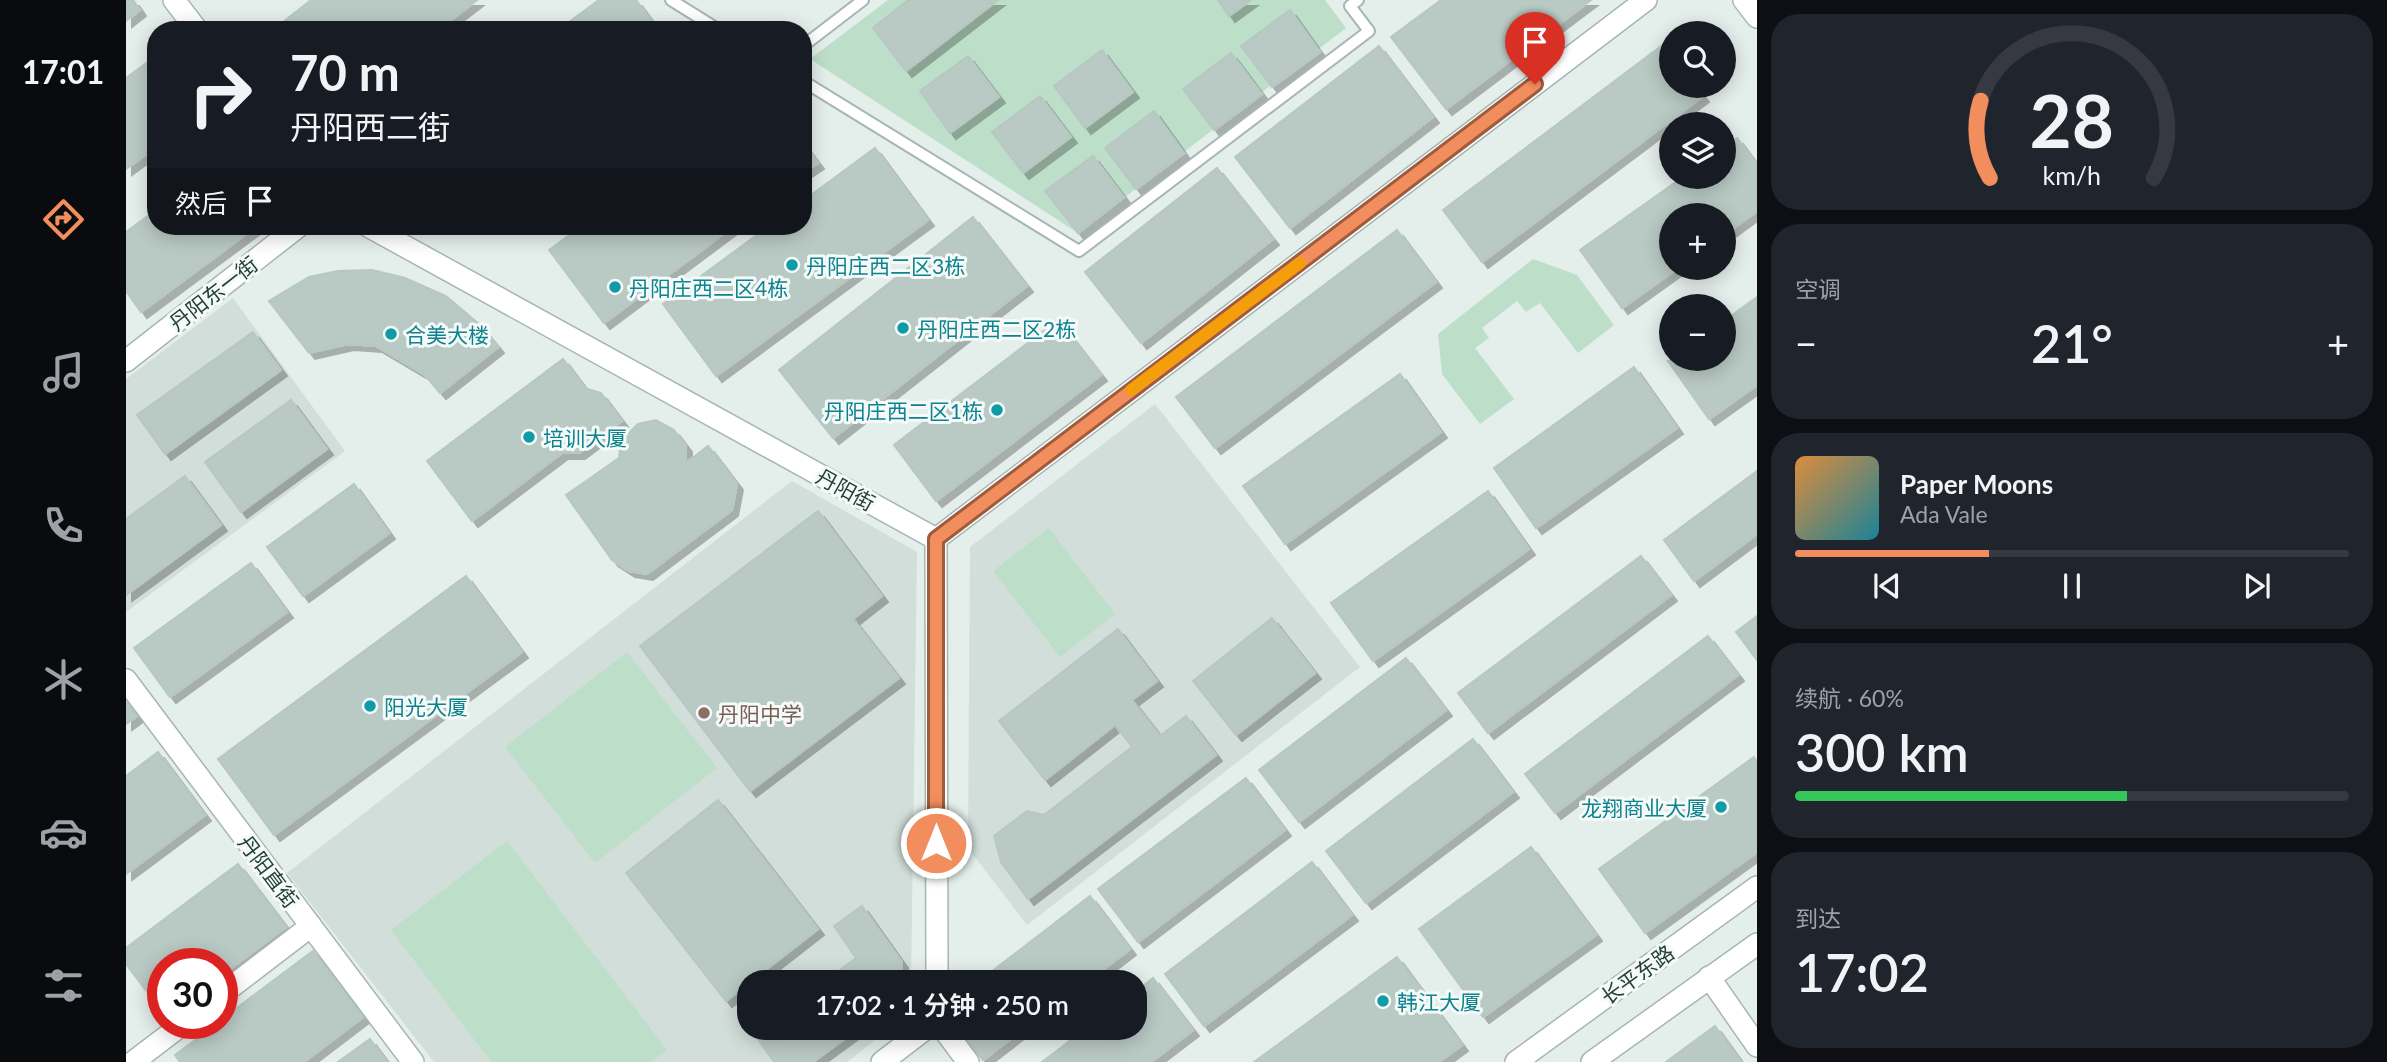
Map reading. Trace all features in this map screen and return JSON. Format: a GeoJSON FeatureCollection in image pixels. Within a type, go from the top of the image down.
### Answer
{"type":"FeatureCollection","features":[{"type":"Feature","properties":{"kind":"street"},"geometry":{"type":"LineString","coordinates":[[174,0],[190,21]]}},
{"type":"Feature","properties":{"kind":"street"},"geometry":{"type":"LineString","coordinates":[[937,970],[936,539],[1646,0]]}},
{"type":"Feature","properties":{"kind":"street"},"geometry":{"type":"LineString","coordinates":[[1744,0],[1757,18]]}},
{"type":"Feature","properties":{"kind":"street","name":"丹阳东一街"},"geometry":{"type":"LineString","coordinates":[[126,361],[287,235]]}},
{"type":"Feature","properties":{"kind":"street","name":"丹阳街"},"geometry":{"type":"LineString","coordinates":[[384,235],[936,539]]}},
{"type":"Feature","properties":{"kind":"street","name":"丹阳直街"},"geometry":{"type":"LineString","coordinates":[[126,680],[413,1062]]}},
{"type":"Feature","properties":{"kind":"street","name":"长平东路"},"geometry":{"type":"LineString","coordinates":[[1516,1062],[1757,887]]}},
{"type":"Feature","properties":{"kind":"street"},"geometry":{"type":"LineString","coordinates":[[238,982],[311,926]]}},
{"type":"Feature","properties":{"kind":"street"},"geometry":{"type":"LineString","coordinates":[[1592,1062],[1757,944]]}},
{"type":"Feature","properties":{"kind":"street"},"geometry":{"type":"LineString","coordinates":[[1709,977],[1757,1046]]}},
{"type":"Feature","properties":{"kind":"street"},"geometry":{"type":"LineString","coordinates":[[133,1062],[163,1039]]}},
{"type":"Feature","properties":{"kind":"street"},"geometry":{"type":"LineString","coordinates":[[882,1062],[911,1040]]}},
{"type":"Feature","properties":{"kind":"street"},"geometry":{"type":"LineString","coordinates":[[952,1040],[968,1062]]}},
{"type":"Feature","properties":{"kind":"lane"},"geometry":{"type":"LineString","coordinates":[[671,0],[705,21]]}},
{"type":"Feature","properties":{"kind":"lane"},"geometry":{"type":"LineString","coordinates":[[812,39],[863,0]]}},
{"type":"Feature","properties":{"kind":"lane"},"geometry":{"type":"LineString","coordinates":[[812,87],[1079,251],[1369,31],[1350,6],[1358,0]]}},
{"type":"Feature","properties":{"kind":"shaded area"},"geometry":{"type":"Polygon","coordinates":[[[233,298],[345,451],[126,612],[126,379],[233,298]]]}},
{"type":"Feature","properties":{"kind":"shaded area"},"geometry":{"type":"Polygon","coordinates":[[[1155,404],[1360,667],[1027,925],[968,848],[970,547],[1155,404]]]}},
{"type":"Feature","properties":{"kind":"shaded area","name":"丹阳中学"},"geometry":{"type":"Polygon","coordinates":[[[792,481],[917,552],[911,970],[737,970],[737,1040],[875,1040],[847,1062],[434,1062],[287,873],[792,481]]]}},
{"type":"Feature","properties":{"kind":"green space"},"geometry":{"type":"Polygon","coordinates":[[[888,0],[1325,0],[1346,28],[1078,233],[812,60],[812,57],[888,0]]]}},
{"type":"Feature","properties":{"kind":"green space"},"geometry":{"type":"Polygon","coordinates":[[[1533,259],[1577,275],[1614,325],[1578,353],[1540,303],[1526,312],[1517,301],[1482,328],[1489,338],[1475,348],[1514,399],[1480,424],[1442,374],[1438,334],[1533,259]]]}},
{"type":"Feature","properties":{"kind":"green space"},"geometry":{"type":"Polygon","coordinates":[[[1049,528],[1115,614],[1060,657],[993,571],[1049,528]]]}},
{"type":"Feature","properties":{"kind":"green space"},"geometry":{"type":"Polygon","coordinates":[[[627,652],[717,768],[595,863],[505,747],[627,652]]]}},
{"type":"Feature","properties":{"kind":"green space"},"geometry":{"type":"Polygon","coordinates":[[[507,841],[667,1050],[651,1062],[491,1062],[391,930],[507,841]]]}},
{"type":"Feature","properties":{"kind":"building"},"geometry":{"type":"Polygon","coordinates":[[[126,0],[133,0],[140,10],[126,21],[126,0]]]}},
{"type":"Feature","properties":{"kind":"building"},"geometry":{"type":"Polygon","coordinates":[[[311,0],[477,0],[450,21],[284,21],[311,0]]]}},
{"type":"Feature","properties":{"kind":"building"},"geometry":{"type":"Polygon","coordinates":[[[599,0],[636,0],[651,21],[570,21],[599,0]]]}},
{"type":"Feature","properties":{"kind":"building"},"geometry":{"type":"Polygon","coordinates":[[[908,0],[998,0],[906,71],[873,28],[908,0]]]}},
{"type":"Feature","properties":{"kind":"building"},"geometry":{"type":"Polygon","coordinates":[[[1218,0],[1251,0],[1229,16],[1218,0]]]}},
{"type":"Feature","properties":{"kind":"building"},"geometry":{"type":"Polygon","coordinates":[[[1441,0],[1591,0],[1446,109],[1391,37],[1441,0]]]}},
{"type":"Feature","properties":{"kind":"building"},"geometry":{"type":"Polygon","coordinates":[[[1290,10],[1320,52],[1272,87],[1241,46],[1290,10]]]}},
{"type":"Feature","properties":{"kind":"building"},"geometry":{"type":"Polygon","coordinates":[[[1379,46],[1433,117],[1290,228],[1235,157],[1379,46]]]}},
{"type":"Feature","properties":{"kind":"building"},"geometry":{"type":"Polygon","coordinates":[[[1659,48],[1659,98],[1700,98],[1682,112],[1659,112],[1659,129],[1482,262],[1443,210],[1659,48]]]}},
{"type":"Feature","properties":{"kind":"building"},"geometry":{"type":"Polygon","coordinates":[[[1102,50],[1133,92],[1085,128],[1054,86],[1102,50]]]}},
{"type":"Feature","properties":{"kind":"building"},"geometry":{"type":"Polygon","coordinates":[[[1231,53],[1262,94],[1214,130],[1183,89],[1231,53]]]}},
{"type":"Feature","properties":{"kind":"building"},"geometry":{"type":"Polygon","coordinates":[[[968,56],[999,97],[950,133],[920,91],[968,56]]]}},
{"type":"Feature","properties":{"kind":"building"},"geometry":{"type":"Polygon","coordinates":[[[147,63],[147,154],[126,169],[126,78],[147,63]]]}},
{"type":"Feature","properties":{"kind":"building"},"geometry":{"type":"Polygon","coordinates":[[[1040,96],[1071,137],[1023,173],[992,132],[1040,96]]]}},
{"type":"Feature","properties":{"kind":"building"},"geometry":{"type":"Polygon","coordinates":[[[1154,111],[1184,153],[1136,189],[1105,148],[1154,111]]]}},
{"type":"Feature","properties":{"kind":"building"},"geometry":{"type":"Polygon","coordinates":[[[1736,139],[1757,165],[1757,211],[1736,226],[1736,203],[1659,203],[1659,280],[1661,280],[1622,308],[1580,250],[1666,189],[1736,189],[1736,139]]]}},
{"type":"Feature","properties":{"kind":"building","name":"丹阳庄西二区3栋"},"geometry":{"type":"Polygon","coordinates":[[[875,148],[928,220],[716,376],[663,304],[757,235],[812,235],[812,194],[875,148]]]}},
{"type":"Feature","properties":{"kind":"building"},"geometry":{"type":"Polygon","coordinates":[[[812,155],[818,163],[812,167],[812,155]]]}},
{"type":"Feature","properties":{"kind":"building"},"geometry":{"type":"Polygon","coordinates":[[[1093,156],[1124,197],[1078,233],[1045,191],[1093,156]]]}},
{"type":"Feature","properties":{"kind":"building"},"geometry":{"type":"Polygon","coordinates":[[[1217,168],[1273,239],[1141,343],[1085,272],[1217,168]]]}},
{"type":"Feature","properties":{"kind":"building"},"geometry":{"type":"Polygon","coordinates":[[[147,217],[147,235],[245,235],[141,312],[126,291],[126,232],[147,217]]]}},
{"type":"Feature","properties":{"kind":"building","name":"丹阳庄西二区2栋"},"geometry":{"type":"Polygon","coordinates":[[[973,217],[1027,286],[833,438],[779,370],[973,217]]]}},
{"type":"Feature","properties":{"kind":"building"},"geometry":{"type":"Polygon","coordinates":[[[1397,230],[1436,282],[1215,448],[1176,397],[1397,230]]]}},
{"type":"Feature","properties":{"kind":"building","name":"丹阳庄西二区4栋"},"geometry":{"type":"Polygon","coordinates":[[[570,235],[722,235],[604,323],[549,250],[570,235]]]}},
{"type":"Feature","properties":{"kind":"building","name":"合美大楼"},"geometry":{"type":"Polygon","coordinates":[[[372,270],[405,278],[446,296],[479,324],[498,347],[440,393],[425,375],[376,346],[348,344],[309,353],[269,301],[309,277],[338,271],[372,270]]]}},
{"type":"Feature","properties":{"kind":"building"},"geometry":{"type":"Polygon","coordinates":[[[1757,297],[1757,385],[1709,419],[1675,371],[1736,371],[1736,312],[1757,297]]]}},
{"type":"Feature","properties":{"kind":"building","name":"丹阳庄西二区1栋"},"geometry":{"type":"Polygon","coordinates":[[[1058,320],[1101,375],[936,501],[894,445],[1058,320]]]}},
{"type":"Feature","properties":{"kind":"building"},"geometry":{"type":"Polygon","coordinates":[[[253,332],[281,370],[165,454],[137,415],[253,332]]]}},
{"type":"Feature","properties":{"kind":"building","name":"培训大厦"},"geometry":{"type":"Polygon","coordinates":[[[563,359],[585,388],[601,393],[622,421],[579,453],[562,453],[472,521],[427,461],[563,359]]]}},
{"type":"Feature","properties":{"kind":"building"},"geometry":{"type":"Polygon","coordinates":[[[1634,367],[1677,428],[1536,528],[1494,468],[1634,367]]]}},
{"type":"Feature","properties":{"kind":"building"},"geometry":{"type":"Polygon","coordinates":[[[1400,374],[1441,432],[1285,544],[1243,486],[1400,374]]]}},
{"type":"Feature","properties":{"kind":"building"},"geometry":{"type":"Polygon","coordinates":[[[291,400],[327,449],[241,512],[205,462],[291,400]]]}},
{"type":"Feature","properties":{"kind":"building"},"geometry":{"type":"Polygon","coordinates":[[[656,420],[674,430],[686,446],[686,463],[708,446],[737,484],[732,510],[647,574],[629,571],[612,560],[566,495],[619,458],[621,441],[638,424],[656,420]]]}},
{"type":"Feature","properties":{"kind":"building"},"geometry":{"type":"Polygon","coordinates":[[[1757,471],[1757,534],[1694,581],[1664,540],[1757,471]]]}},
{"type":"Feature","properties":{"kind":"building"},"geometry":{"type":"Polygon","coordinates":[[[185,476],[221,525],[126,595],[126,519],[185,476]]]}},
{"type":"Feature","properties":{"kind":"building"},"geometry":{"type":"Polygon","coordinates":[[[354,484],[389,533],[303,596],[267,547],[354,484]]]}},
{"type":"Feature","properties":{"kind":"building"},"geometry":{"type":"Polygon","coordinates":[[[1488,491],[1529,549],[1373,661],[1331,603],[1488,491]]]}},
{"type":"Feature","properties":{"kind":"building"},"geometry":{"type":"Polygon","coordinates":[[[818,511],[882,596],[853,619],[899,678],[750,791],[640,646],[818,511]]]}},
{"type":"Feature","properties":{"kind":"building"},"geometry":{"type":"Polygon","coordinates":[[[1641,556],[1671,595],[1488,733],[1458,693],[1641,556]]]}},
{"type":"Feature","properties":{"kind":"building"},"geometry":{"type":"Polygon","coordinates":[[[251,563],[287,612],[170,697],[134,648],[251,563]]]}},
{"type":"Feature","properties":{"kind":"building","name":"阳光大厦"},"geometry":{"type":"Polygon","coordinates":[[[466,576],[522,652],[274,835],[218,759],[466,576]]]}},
{"type":"Feature","properties":{"kind":"building"},"geometry":{"type":"Polygon","coordinates":[[[1757,616],[1757,660],[1736,632],[1757,616]]]}},
{"type":"Feature","properties":{"kind":"building"},"geometry":{"type":"Polygon","coordinates":[[[1272,618],[1315,673],[1236,735],[1193,681],[1272,618]]]}},
{"type":"Feature","properties":{"kind":"building"},"geometry":{"type":"Polygon","coordinates":[[[1118,629],[1157,681],[1132,700],[1160,736],[1186,716],[1216,755],[1028,899],[1001,862],[994,836],[1027,811],[1044,815],[1132,747],[1115,725],[1045,780],[999,721],[1118,629]]]}},
{"type":"Feature","properties":{"kind":"building"},"geometry":{"type":"Polygon","coordinates":[[[1708,636],[1738,675],[1555,813],[1525,774],[1708,636]]]}},
{"type":"Feature","properties":{"kind":"building"},"geometry":{"type":"Polygon","coordinates":[[[1406,658],[1446,710],[1299,822],[1259,770],[1406,658]]]}},
{"type":"Feature","properties":{"kind":"building"},"geometry":{"type":"Polygon","coordinates":[[[126,701],[137,716],[126,724],[126,701]]]}},
{"type":"Feature","properties":{"kind":"building"},"geometry":{"type":"Polygon","coordinates":[[[1473,739],[1513,792],[1366,903],[1326,851],[1473,739]]]}},
{"type":"Feature","properties":{"kind":"building"},"geometry":{"type":"Polygon","coordinates":[[[158,752],[205,815],[126,874],[126,776],[158,752]]]}},
{"type":"Feature","properties":{"kind":"building","name":"龙翔商业大厦"},"geometry":{"type":"Polygon","coordinates":[[[1754,757],[1757,762],[1757,852],[1645,933],[1599,869],[1754,757]]]}},
{"type":"Feature","properties":{"kind":"building"},"geometry":{"type":"Polygon","coordinates":[[[1246,778],[1285,830],[1138,942],[1098,889],[1246,778]]]}},
{"type":"Feature","properties":{"kind":"building"},"geometry":{"type":"Polygon","coordinates":[[[718,800],[818,929],[766,970],[737,970],[737,992],[726,1001],[626,873],[718,800]]]}},
{"type":"Feature","properties":{"kind":"building"},"geometry":{"type":"Polygon","coordinates":[[[1531,847],[1596,935],[1483,1017],[1419,929],[1531,847]]]}},
{"type":"Feature","properties":{"kind":"building"},"geometry":{"type":"Polygon","coordinates":[[[1312,862],[1352,915],[1204,1026],[1165,974],[1312,862]]]}},
{"type":"Feature","properties":{"kind":"building"},"geometry":{"type":"Polygon","coordinates":[[[238,864],[286,927],[238,963],[238,948],[147,948],[147,992],[126,964],[126,948],[238,864]]]}},
{"type":"Feature","properties":{"kind":"building"},"geometry":{"type":"Polygon","coordinates":[[[1090,896],[1130,949],[1103,970],[994,970],[1090,896]]]}},
{"type":"Feature","properties":{"kind":"building"},"geometry":{"type":"Polygon","coordinates":[[[862,906],[902,962],[901,970],[840,970],[856,958],[834,926],[862,906]]]}},
{"type":"Feature","properties":{"kind":"building"},"geometry":{"type":"Polygon","coordinates":[[[313,951],[363,1017],[304,1062],[180,1062],[175,1055],[197,1039],[238,1039],[238,1007],[313,951]]]}},
{"type":"Feature","properties":{"kind":"building","name":"韩江大厦"},"geometry":{"type":"Polygon","coordinates":[[[1397,957],[1462,1045],[1439,1062],[1254,1062],[1397,957]]]}},
{"type":"Feature","properties":{"kind":"building"},"geometry":{"type":"Polygon","coordinates":[[[1153,978],[1193,1030],[1151,1062],[1042,1062],[1071,1040],[1147,1040],[1147,983],[1153,978]]]}},
{"type":"Feature","properties":{"kind":"building"},"geometry":{"type":"Polygon","coordinates":[[[1715,1026],[1741,1062],[1666,1062],[1715,1026]]]}},
{"type":"Feature","properties":{"kind":"building"},"geometry":{"type":"Polygon","coordinates":[[[370,1039],[387,1062],[338,1062],[370,1039]]]}},
{"type":"Feature","properties":{"kind":"building"},"geometry":{"type":"Polygon","coordinates":[[[759,1040],[843,1040],[813,1062],[774,1062],[759,1040]]]}},
{"type":"Feature","properties":{"kind":"building"},"geometry":{"type":"Polygon","coordinates":[[[968,1040],[1009,1040],[983,1060],[968,1040]]]}},
{"type":"Feature","properties":{"kind":"slow traffic"},"geometry":{"type":"LineString","coordinates":[[1131,390],[1300,263]]}},
{"type":"Feature","properties":{"kind":"place","name":"丹阳庄西二区3栋"},"geometry":{"type":"Point","coordinates":[792,265]}},
{"type":"Feature","properties":{"kind":"place","name":"丹阳庄西二区4栋"},"geometry":{"type":"Point","coordinates":[615,287]}},
{"type":"Feature","properties":{"kind":"place","name":"丹阳庄西二区2栋"},"geometry":{"type":"Point","coordinates":[903,328]}},
{"type":"Feature","properties":{"kind":"place","name":"合美大楼"},"geometry":{"type":"Point","coordinates":[391,334]}},
{"type":"Feature","properties":{"kind":"place","name":"丹阳庄西二区1栋"},"geometry":{"type":"Point","coordinates":[997,410]}},
{"type":"Feature","properties":{"kind":"place","name":"培训大厦"},"geometry":{"type":"Point","coordinates":[529,437]}},
{"type":"Feature","properties":{"kind":"place","name":"阳光大厦"},"geometry":{"type":"Point","coordinates":[370,706]}},
{"type":"Feature","properties":{"kind":"place","name":"丹阳中学"},"geometry":{"type":"Point","coordinates":[704,713]}},
{"type":"Feature","properties":{"kind":"place","name":"龙翔商业大厦"},"geometry":{"type":"Point","coordinates":[1721,807]}},
{"type":"Feature","properties":{"kind":"place","name":"韩江大厦"},"geometry":{"type":"Point","coordinates":[1383,1001]}},
{"type":"Feature","properties":{"kind":"route"},"geometry":{"type":"LineString","coordinates":[[936,843],[936,539],[1535,84]]}}]}
